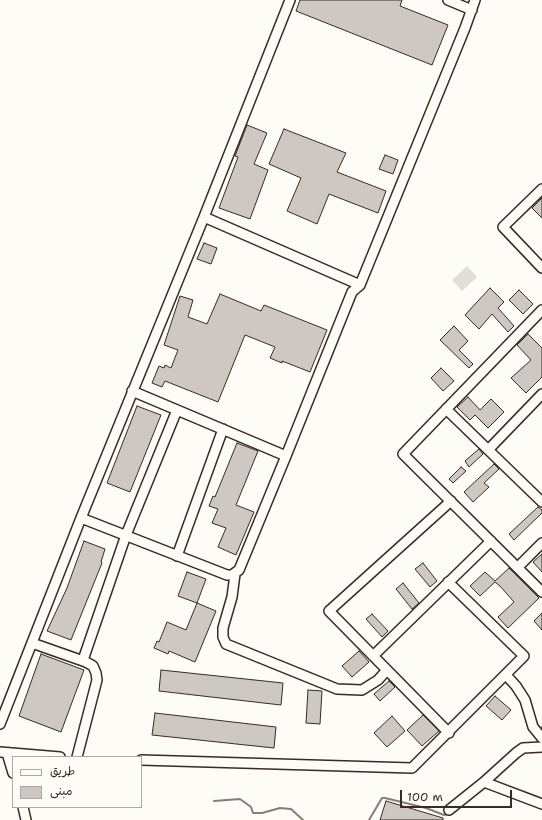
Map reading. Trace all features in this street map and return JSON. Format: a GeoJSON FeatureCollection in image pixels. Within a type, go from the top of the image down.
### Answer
{"type":"FeatureCollection","features":[{"type":"Feature","properties":{"kind":"street"},"geometry":{"type":"LineString","coordinates":[[0,724],[81,518],[204,217],[290,0]]}},
{"type":"Feature","properties":{"kind":"street"},"geometry":{"type":"LineString","coordinates":[[448,0],[472,10]]}},
{"type":"Feature","properties":{"kind":"street"},"geometry":{"type":"LineString","coordinates":[[387,670],[378,680],[362,690],[337,690],[226,644],[223,637],[222,628],[232,597],[235,574],[239,570],[352,292],[360,285],[475,0]]}},
{"type":"Feature","properties":{"kind":"street"},"geometry":{"type":"LineString","coordinates":[[542,189],[503,227],[542,268]]}},
{"type":"Feature","properties":{"kind":"street"},"geometry":{"type":"LineString","coordinates":[[204,217],[360,285]]}},
{"type":"Feature","properties":{"kind":"street"},"geometry":{"type":"LineString","coordinates":[[542,310],[403,454],[542,592]]}},
{"type":"Feature","properties":{"kind":"street"},"geometry":{"type":"LineString","coordinates":[[132,391],[286,456]]}},
{"type":"Feature","properties":{"kind":"street"},"geometry":{"type":"LineString","coordinates":[[488,450],[542,394]]}},
{"type":"Feature","properties":{"kind":"street"},"geometry":{"type":"LineString","coordinates":[[446,409],[542,502]]}},
{"type":"Feature","properties":{"kind":"street"},"geometry":{"type":"LineString","coordinates":[[82,660],[126,535],[177,410]]}},
{"type":"Feature","properties":{"kind":"street"},"geometry":{"type":"LineString","coordinates":[[177,556],[223,429]]}},
{"type":"Feature","properties":{"kind":"street"},"geometry":{"type":"LineString","coordinates":[[449,732],[329,611],[451,501]]}},
{"type":"Feature","properties":{"kind":"street"},"geometry":{"type":"LineString","coordinates":[[81,518],[227,575],[235,574]]}},
{"type":"Feature","properties":{"kind":"street"},"geometry":{"type":"LineString","coordinates":[[374,656],[491,540]]}},
{"type":"Feature","properties":{"kind":"street"},"geometry":{"type":"LineString","coordinates":[[518,567],[542,543]]}},
{"type":"Feature","properties":{"kind":"street"},"geometry":{"type":"LineString","coordinates":[[142,760],[412,768],[524,656],[448,582]]}},
{"type":"Feature","properties":{"kind":"street"},"geometry":{"type":"LineString","coordinates":[[32,643],[82,660],[93,666],[96,673],[97,680],[77,756]]}},
{"type":"Feature","properties":{"kind":"street"},"geometry":{"type":"LineString","coordinates":[[506,675],[516,686],[524,700],[533,727],[542,738]]}},
{"type":"Feature","properties":{"kind":"street"},"geometry":{"type":"LineString","coordinates":[[449,810],[523,748],[542,747]]}},
{"type":"Feature","properties":{"kind":"street"},"geometry":{"type":"LineString","coordinates":[[12,770],[4,752],[49,756]]}},
{"type":"Feature","properties":{"kind":"street"},"geometry":{"type":"LineString","coordinates":[[484,782],[542,804]]}},
{"type":"Feature","properties":{"kind":"street"},"geometry":{"type":"LineString","coordinates":[[23,808],[26,820]]}},
{"type":"Feature","properties":{"kind":"shaded area"},"geometry":{"type":"Polygon","coordinates":[[[467,266],[477,277],[462,291],[452,280],[467,266]]]}},
{"type":"Feature","properties":{"kind":"building"},"geometry":{"type":"Polygon","coordinates":[[[300,0],[402,0],[400,6],[448,25],[432,65],[296,11],[300,0]]]}},
{"type":"Feature","properties":{"kind":"building"},"geometry":{"type":"Polygon","coordinates":[[[247,125],[267,133],[254,164],[268,170],[250,219],[219,208],[238,157],[235,156],[247,125]]]}},
{"type":"Feature","properties":{"kind":"building"},"geometry":{"type":"Polygon","coordinates":[[[284,129],[346,153],[337,172],[386,191],[378,213],[329,194],[317,224],[287,211],[301,178],[269,164],[284,129]]]}},
{"type":"Feature","properties":{"kind":"building"},"geometry":{"type":"Polygon","coordinates":[[[385,155],[398,160],[393,174],[379,169],[385,155]]]}},
{"type":"Feature","properties":{"kind":"building"},"geometry":{"type":"Polygon","coordinates":[[[542,198],[542,218],[532,208],[542,198]]]}},
{"type":"Feature","properties":{"kind":"building"},"geometry":{"type":"Polygon","coordinates":[[[204,243],[217,248],[211,264],[197,259],[204,243]]]}},
{"type":"Feature","properties":{"kind":"building"},"geometry":{"type":"Polygon","coordinates":[[[490,288],[504,302],[498,308],[514,326],[508,332],[492,314],[479,329],[465,315],[490,288]]]}},
{"type":"Feature","properties":{"kind":"building"},"geometry":{"type":"Polygon","coordinates":[[[519,290],[533,304],[523,314],[509,300],[519,290]]]}},
{"type":"Feature","properties":{"kind":"building"},"geometry":{"type":"Polygon","coordinates":[[[220,294],[261,311],[264,305],[327,330],[310,372],[270,358],[275,347],[245,335],[218,402],[165,381],[162,387],[152,383],[159,366],[164,368],[165,365],[171,368],[178,350],[164,345],[180,296],[193,300],[188,317],[207,324],[220,294]]]}},
{"type":"Feature","properties":{"kind":"building"},"geometry":{"type":"Polygon","coordinates":[[[454,326],[468,341],[459,350],[473,364],[469,368],[440,340],[454,326]]]}},
{"type":"Feature","properties":{"kind":"building"},"geometry":{"type":"Polygon","coordinates":[[[528,334],[542,348],[542,377],[526,393],[511,378],[531,360],[517,345],[528,334]]]}},
{"type":"Feature","properties":{"kind":"building"},"geometry":{"type":"Polygon","coordinates":[[[441,368],[454,381],[443,391],[431,378],[441,368]]]}},
{"type":"Feature","properties":{"kind":"building"},"geometry":{"type":"Polygon","coordinates":[[[468,397],[480,410],[491,399],[504,412],[488,428],[475,415],[470,420],[457,407],[468,397]]]}},
{"type":"Feature","properties":{"kind":"building"},"geometry":{"type":"Polygon","coordinates":[[[137,406],[161,415],[130,492],[107,483],[137,406]]]}},
{"type":"Feature","properties":{"kind":"building"},"geometry":{"type":"Polygon","coordinates":[[[237,443],[258,451],[236,505],[254,512],[236,555],[218,547],[226,528],[212,523],[218,509],[209,506],[213,496],[215,497],[237,443]]]}},
{"type":"Feature","properties":{"kind":"building"},"geometry":{"type":"Polygon","coordinates":[[[479,449],[483,454],[469,467],[465,461],[479,449]]]}},
{"type":"Feature","properties":{"kind":"building"},"geometry":{"type":"Polygon","coordinates":[[[494,464],[499,469],[484,483],[489,487],[473,502],[464,492],[494,464]]]}},
{"type":"Feature","properties":{"kind":"building"},"geometry":{"type":"Polygon","coordinates":[[[461,467],[466,471],[453,483],[449,479],[461,467]]]}},
{"type":"Feature","properties":{"kind":"building"},"geometry":{"type":"Polygon","coordinates":[[[538,507],[542,510],[542,513],[514,540],[509,534],[538,507]]]}},
{"type":"Feature","properties":{"kind":"building"},"geometry":{"type":"Polygon","coordinates":[[[84,541],[105,549],[102,563],[71,640],[47,631],[67,588],[84,541]]]}},
{"type":"Feature","properties":{"kind":"building"},"geometry":{"type":"Polygon","coordinates":[[[542,554],[542,572],[533,562],[542,554]]]}},
{"type":"Feature","properties":{"kind":"building"},"geometry":{"type":"Polygon","coordinates":[[[423,563],[437,581],[430,587],[415,569],[423,563]]]}},
{"type":"Feature","properties":{"kind":"building"},"geometry":{"type":"Polygon","coordinates":[[[509,568],[539,598],[508,628],[498,617],[514,602],[500,586],[495,582],[480,596],[470,586],[485,572],[495,581],[509,568]]]}},
{"type":"Feature","properties":{"kind":"building"},"geometry":{"type":"Polygon","coordinates":[[[187,572],[206,579],[197,603],[178,596],[187,572]]]}},
{"type":"Feature","properties":{"kind":"building"},"geometry":{"type":"Polygon","coordinates":[[[403,583],[419,603],[412,609],[396,589],[403,583]]]}},
{"type":"Feature","properties":{"kind":"building"},"geometry":{"type":"Polygon","coordinates":[[[197,603],[216,611],[195,662],[169,651],[168,654],[154,648],[157,641],[159,642],[167,622],[186,630],[197,603]]]}},
{"type":"Feature","properties":{"kind":"building"},"geometry":{"type":"Polygon","coordinates":[[[542,613],[542,630],[534,621],[542,613]]]}},
{"type":"Feature","properties":{"kind":"building"},"geometry":{"type":"Polygon","coordinates":[[[372,614],[388,631],[382,637],[366,619],[372,614]]]}},
{"type":"Feature","properties":{"kind":"building"},"geometry":{"type":"Polygon","coordinates":[[[359,651],[369,662],[352,677],[342,666],[359,651]]]}},
{"type":"Feature","properties":{"kind":"building"},"geometry":{"type":"Polygon","coordinates":[[[41,654],[84,670],[61,732],[19,716],[41,654]]]}},
{"type":"Feature","properties":{"kind":"building"},"geometry":{"type":"Polygon","coordinates":[[[161,670],[283,683],[281,705],[159,691],[161,670]]]}},
{"type":"Feature","properties":{"kind":"building"},"geometry":{"type":"Polygon","coordinates":[[[389,681],[395,687],[380,701],[374,694],[389,681]]]}},
{"type":"Feature","properties":{"kind":"building"},"geometry":{"type":"Polygon","coordinates":[[[308,690],[322,691],[320,724],[306,723],[308,690]]]}},
{"type":"Feature","properties":{"kind":"building"},"geometry":{"type":"Polygon","coordinates":[[[495,696],[511,710],[502,720],[486,706],[495,696]]]}},
{"type":"Feature","properties":{"kind":"building"},"geometry":{"type":"Polygon","coordinates":[[[155,713],[276,727],[274,748],[152,735],[155,713]]]}},
{"type":"Feature","properties":{"kind":"building"},"geometry":{"type":"Polygon","coordinates":[[[423,715],[439,731],[422,746],[407,730],[423,715]]]}},
{"type":"Feature","properties":{"kind":"building"},"geometry":{"type":"Polygon","coordinates":[[[392,716],[405,731],[387,747],[374,733],[392,716]]]}},
{"type":"Feature","properties":{"kind":"building"},"geometry":{"type":"Polygon","coordinates":[[[386,801],[443,818],[443,820],[380,820],[386,801]]]}},
{"type":"Feature","properties":{"kind":"waterway"},"geometry":{"type":"LineString","coordinates":[[369,820],[382,798],[426,808],[444,815],[449,814]]}},
{"type":"Feature","properties":{"kind":"waterway"},"geometry":{"type":"LineString","coordinates":[[214,801],[240,799],[251,807],[253,813],[262,813],[280,808],[291,809],[303,820]]}}]}
